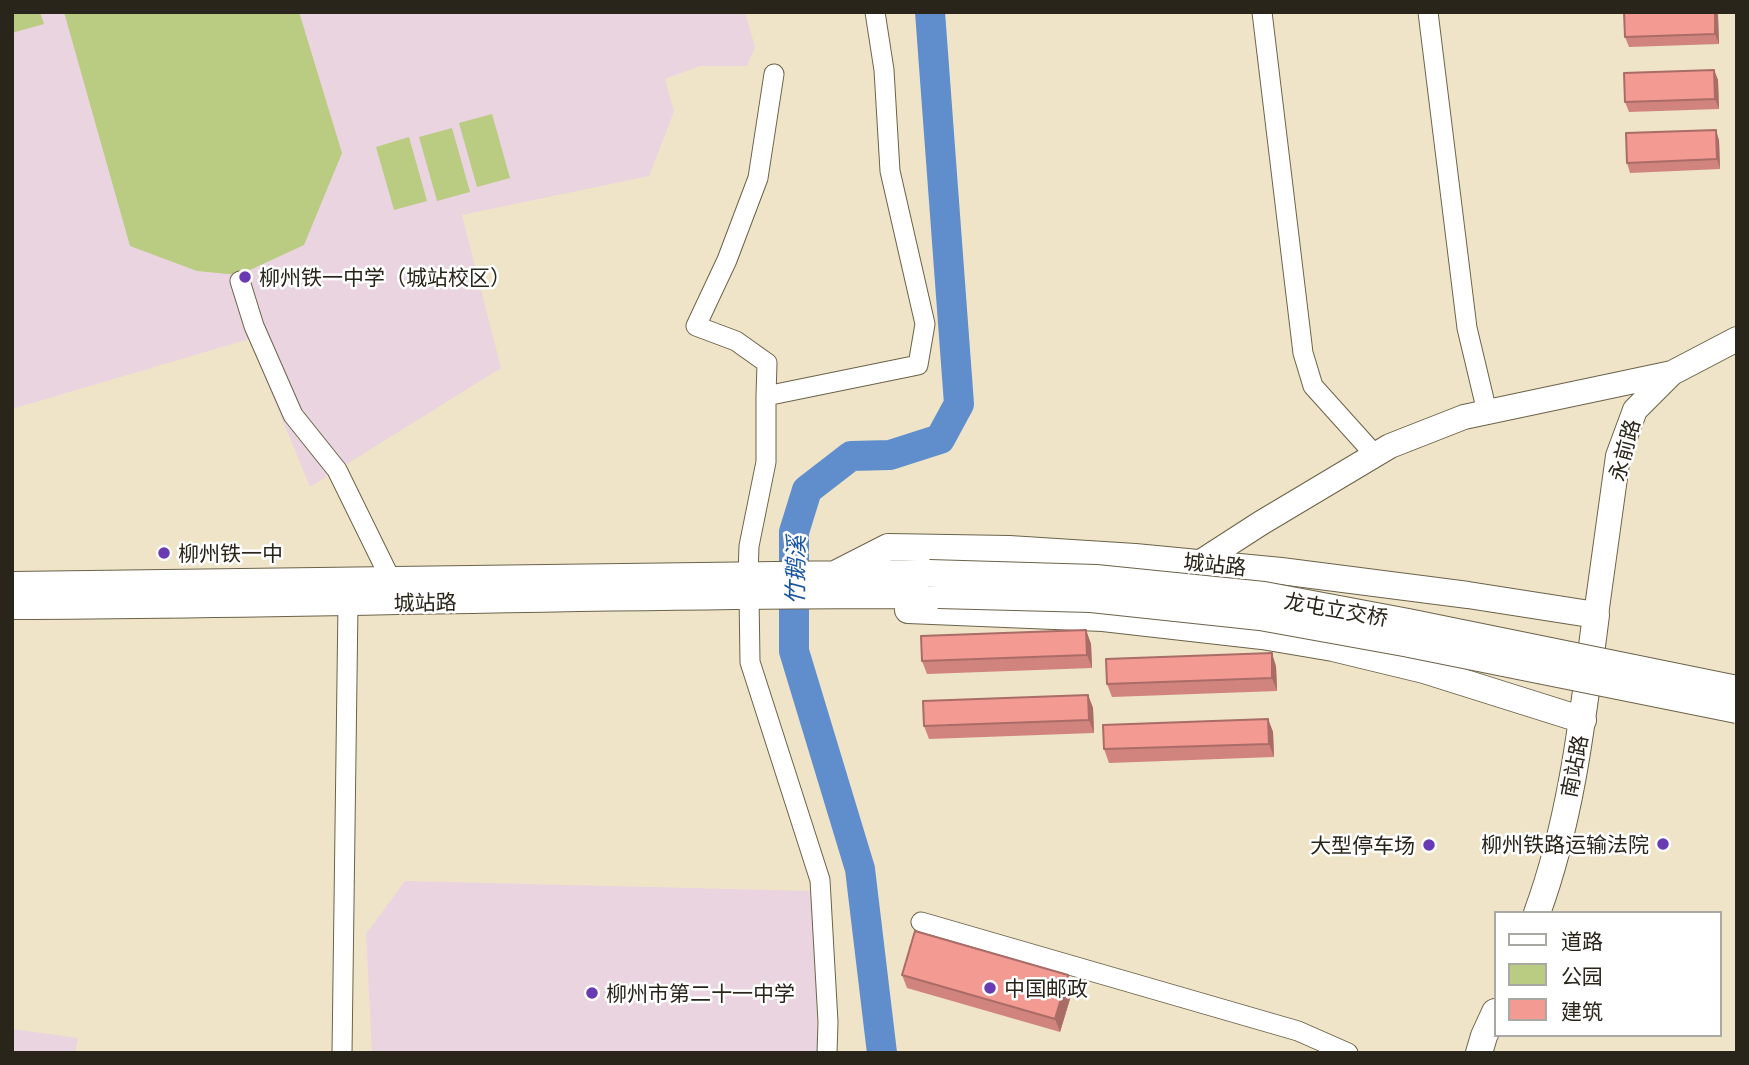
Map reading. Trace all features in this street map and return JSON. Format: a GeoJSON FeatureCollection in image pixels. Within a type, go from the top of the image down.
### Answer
{"type":"FeatureCollection","features":[{"type":"Feature","properties":{"kind":"main road","name":"城站路"},"geometry":{"type":"LineString","coordinates":[[833,584],[888,547],[1009,549],[1199,563],[1468,594],[1596,615]]}},
{"type":"Feature","properties":{"kind":"main road","name":"龙屯立交桥"},"geometry":{"type":"LineString","coordinates":[[933,584],[1096,578],[1264,595],[1737,689]]}},
{"type":"Feature","properties":{"kind":"main road","name":"城站路"},"geometry":{"type":"LineString","coordinates":[[833,584],[911,611],[1102,618],[1262,636],[1333,648],[1424,670],[1583,720]]}},
{"type":"Feature","properties":{"kind":"main road","name":"城站路"},"geometry":{"type":"LineString","coordinates":[[12,586],[392,591],[933,584]]}},
{"type":"Feature","properties":{"kind":"main road","name":"龙屯立交桥"},"geometry":{"type":"LineString","coordinates":[[933,584],[1260,617],[1737,710]]}},
{"type":"Feature","properties":{"kind":"main road","name":"城站路"},"geometry":{"type":"LineString","coordinates":[[12,606],[348,603],[392,591]]}},
{"type":"Feature","properties":{"kind":"main road","name":"南站路"},"geometry":{"type":"LineString","coordinates":[[1538,911],[1553,869],[1583,720],[1596,615]]}},
{"type":"Feature","properties":{"kind":"main road"},"geometry":{"type":"LineString","coordinates":[[1476,1047],[1494,1014]]}},
{"type":"Feature","properties":{"kind":"street"},"geometry":{"type":"LineString","coordinates":[[766,396],[918,365],[925,324],[890,171],[884,71],[875,12]]}},
{"type":"Feature","properties":{"kind":"street"},"geometry":{"type":"LineString","coordinates":[[1262,12],[1303,353],[1313,386],[1375,456]]}},
{"type":"Feature","properties":{"kind":"street"},"geometry":{"type":"LineString","coordinates":[[1428,12],[1467,328],[1487,412]]}},
{"type":"Feature","properties":{"kind":"street"},"geometry":{"type":"LineString","coordinates":[[774,74],[758,178],[727,260],[696,326],[736,341],[767,363],[766,462],[749,547],[755,585],[750,662],[820,880],[828,1053]]}},
{"type":"Feature","properties":{"kind":"street"},"geometry":{"type":"LineString","coordinates":[[240,281],[254,326],[293,415],[337,470],[392,591]]}},
{"type":"Feature","properties":{"kind":"street","name":"永前路"},"geometry":{"type":"LineString","coordinates":[[1596,615],[1618,456],[1635,410],[1672,373],[1737,340]]}},
{"type":"Feature","properties":{"kind":"street"},"geometry":{"type":"LineString","coordinates":[[1199,563],[1390,446],[1464,416],[1672,373]]}},
{"type":"Feature","properties":{"kind":"street"},"geometry":{"type":"LineString","coordinates":[[342,1053],[348,603]]}},
{"type":"Feature","properties":{"kind":"street"},"geometry":{"type":"LineString","coordinates":[[921,922],[1298,1031],[1348,1053]]}},
{"type":"Feature","properties":{"kind":"shaded area","name":"柳州铁一中学（城站校区）"},"geometry":{"type":"Polygon","coordinates":[[[12,12],[745,12],[755,47],[747,66],[700,66],[665,79],[674,112],[649,176],[462,215],[501,368],[310,487],[249,339],[12,409],[12,12]]]}},
{"type":"Feature","properties":{"kind":"shaded area","name":"柳州市第二十一中学"},"geometry":{"type":"Polygon","coordinates":[[[405,881],[813,891],[818,1053],[372,1053],[366,934],[405,881]]]}},
{"type":"Feature","properties":{"kind":"shaded area"},"geometry":{"type":"Polygon","coordinates":[[[12,1029],[78,1038],[75,1053],[12,1053],[12,1029]]]}},
{"type":"Feature","properties":{"kind":"green space"},"geometry":{"type":"Polygon","coordinates":[[[12,12],[40,12],[44,24],[12,33],[12,12]]]}},
{"type":"Feature","properties":{"kind":"green space"},"geometry":{"type":"Polygon","coordinates":[[[64,12],[299,12],[342,153],[304,245],[239,275],[197,271],[130,246],[64,12]]]}},
{"type":"Feature","properties":{"kind":"green space"},"geometry":{"type":"Polygon","coordinates":[[[492,114],[510,178],[477,187],[459,123],[492,114]]]}},
{"type":"Feature","properties":{"kind":"green space"},"geometry":{"type":"Polygon","coordinates":[[[452,128],[470,192],[437,201],[419,137],[452,128]]]}},
{"type":"Feature","properties":{"kind":"green space"},"geometry":{"type":"Polygon","coordinates":[[[409,137],[427,201],[394,210],[376,147],[409,137]]]}},
{"type":"Feature","properties":{"kind":"building"},"geometry":{"type":"Polygon","coordinates":[[[1624,12],[1715,12],[1715,34],[1625,37],[1624,12]]]}},
{"type":"Feature","properties":{"kind":"building"},"geometry":{"type":"Polygon","coordinates":[[[1714,70],[1715,99],[1625,102],[1624,73],[1714,70]]]}},
{"type":"Feature","properties":{"kind":"building"},"geometry":{"type":"Polygon","coordinates":[[[1716,130],[1717,159],[1627,163],[1626,133],[1716,130]]]}},
{"type":"Feature","properties":{"kind":"building"},"geometry":{"type":"Polygon","coordinates":[[[1086,630],[1087,655],[922,661],[921,636],[1086,630]]]}},
{"type":"Feature","properties":{"kind":"building"},"geometry":{"type":"Polygon","coordinates":[[[1272,653],[1272,678],[1107,684],[1106,659],[1272,653]]]}},
{"type":"Feature","properties":{"kind":"building"},"geometry":{"type":"Polygon","coordinates":[[[1088,695],[1089,720],[924,726],[923,701],[1088,695]]]}},
{"type":"Feature","properties":{"kind":"building"},"geometry":{"type":"Polygon","coordinates":[[[1268,719],[1269,744],[1104,749],[1103,725],[1268,719]]]}},
{"type":"Feature","properties":{"kind":"building"},"geometry":{"type":"Polygon","coordinates":[[[915,931],[1068,975],[1055,1019],[902,975],[915,931]]]}},
{"type":"Feature","properties":{"kind":"waterway","name":"竹鹅溪"},"geometry":{"type":"LineString","coordinates":[[882,1053],[860,869],[794,651],[794,532],[807,490],[851,456],[890,455],[940,439],[959,404],[930,12]]}},
{"type":"Feature","properties":{"kind":"place","name":"柳州铁一中学（城站校区）"},"geometry":{"type":"Point","coordinates":[245,277]}},
{"type":"Feature","properties":{"kind":"place","name":"柳州铁一中"},"geometry":{"type":"Point","coordinates":[164,553]}},
{"type":"Feature","properties":{"kind":"place","name":"柳州铁路运输法院"},"geometry":{"type":"Point","coordinates":[1663,844]}},
{"type":"Feature","properties":{"kind":"place","name":"大型停车场"},"geometry":{"type":"Point","coordinates":[1429,845]}},
{"type":"Feature","properties":{"kind":"place","name":"中国邮政"},"geometry":{"type":"Point","coordinates":[990,988]}},
{"type":"Feature","properties":{"kind":"place","name":"柳州市第二十一中学"},"geometry":{"type":"Point","coordinates":[592,993]}}]}
